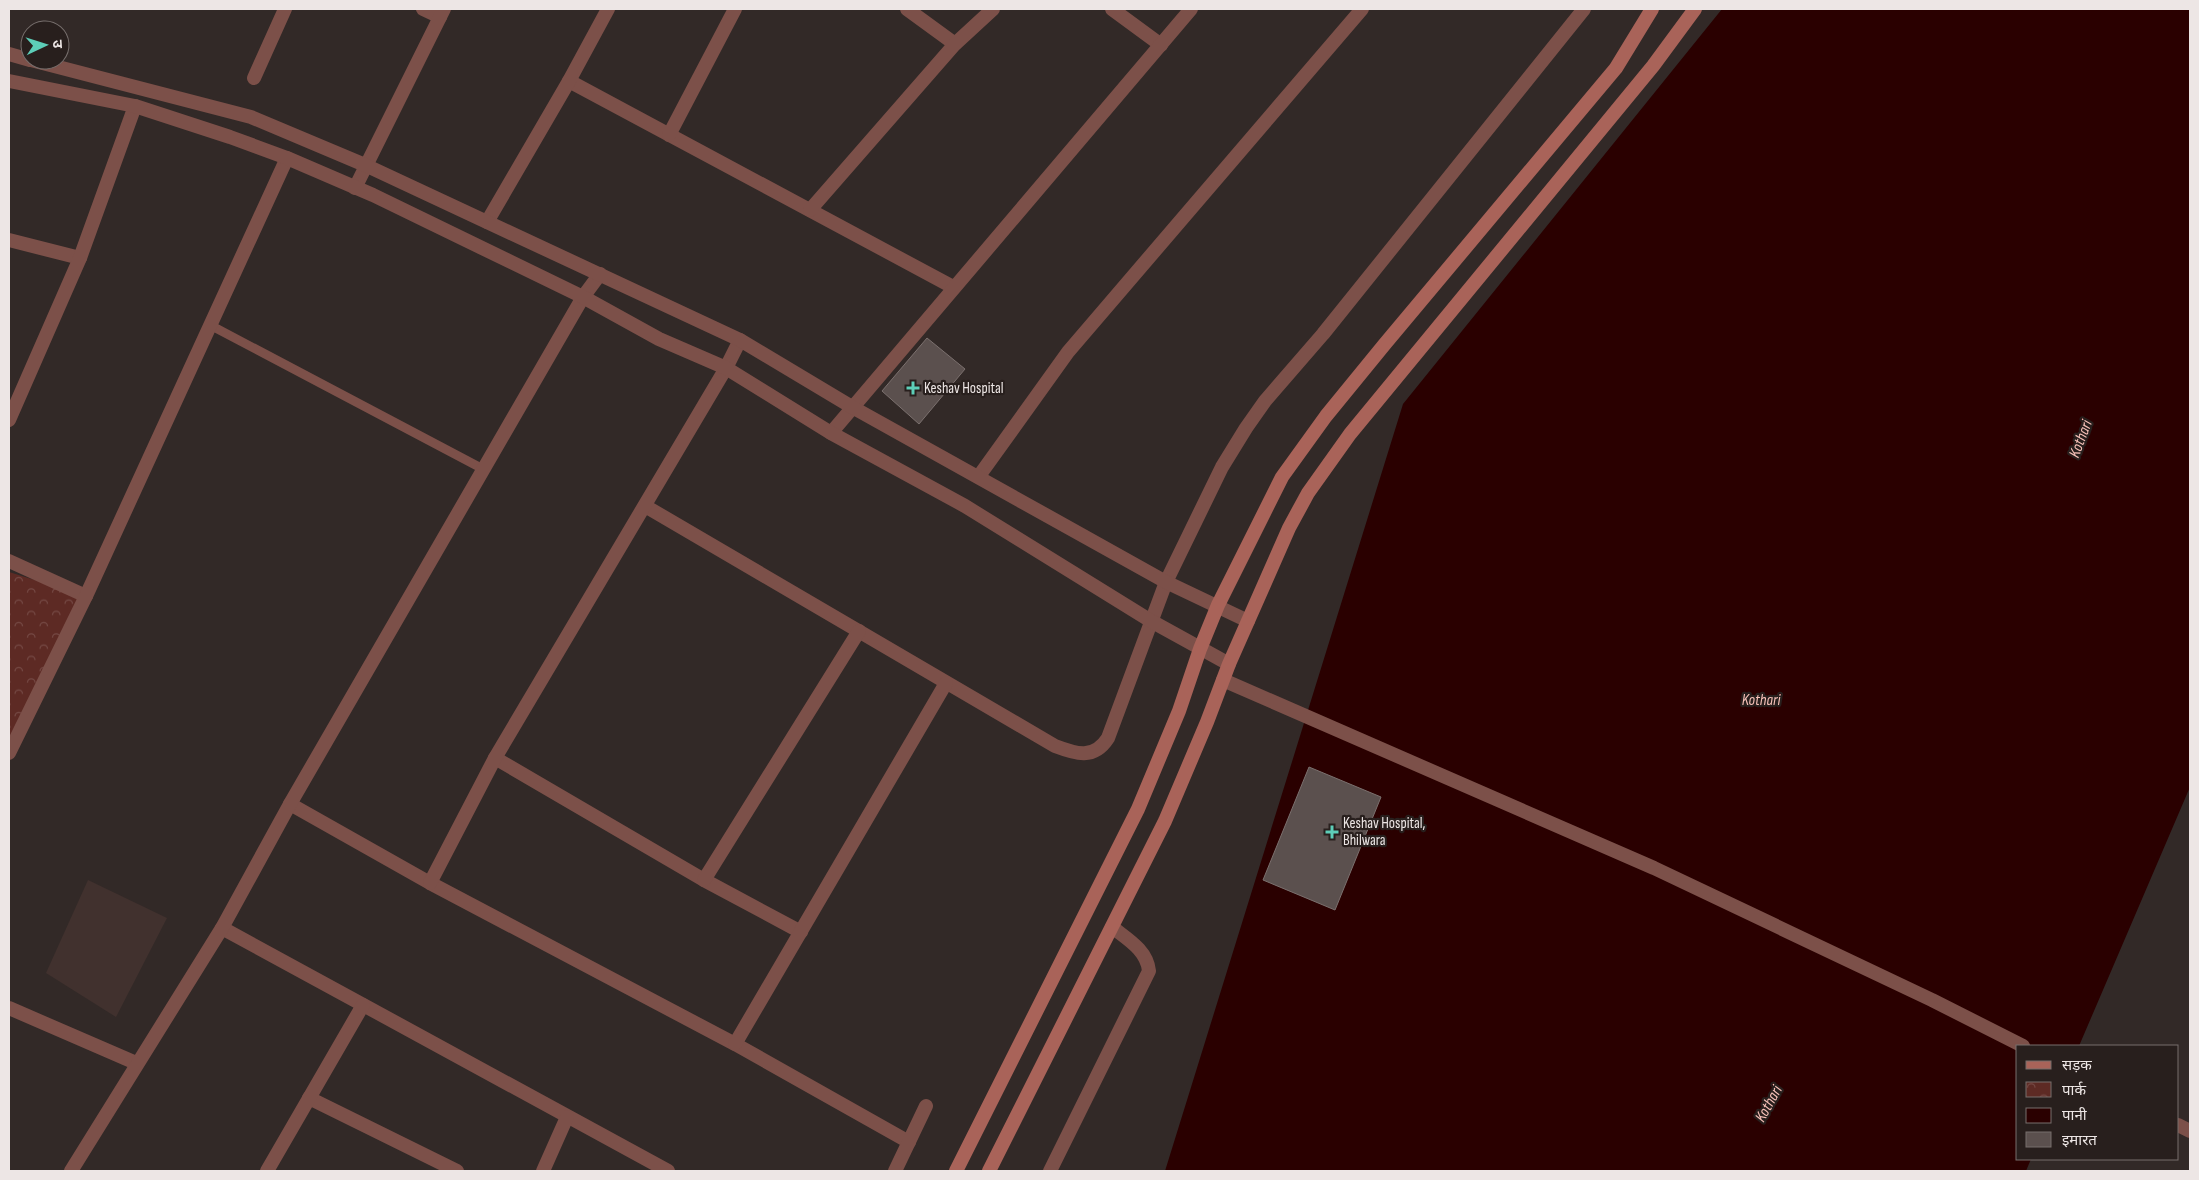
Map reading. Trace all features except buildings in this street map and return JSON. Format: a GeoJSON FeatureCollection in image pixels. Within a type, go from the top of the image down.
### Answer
{"type":"FeatureCollection","features":[{"type":"Feature","properties":{"kind":"main road"},"geometry":{"type":"LineString","coordinates":[[956,1171],[1138,809],[1179,711],[1200,649],[1218,605],[1282,477],[1326,416],[1481,227],[1616,68],[1652,9]]}},
{"type":"Feature","properties":{"kind":"main road"},"geometry":{"type":"LineString","coordinates":[[989,1171],[1165,821],[1222,680],[1289,528],[1308,493],[1350,434],[1654,66],[1696,9]]}},
{"type":"Feature","properties":{"kind":"street"},"geometry":{"type":"LineString","coordinates":[[254,78],[285,9]]}},
{"type":"Feature","properties":{"kind":"street"},"geometry":{"type":"LineString","coordinates":[[355,188],[442,13],[423,9]]}},
{"type":"Feature","properties":{"kind":"street"},"geometry":{"type":"LineString","coordinates":[[487,222],[569,81],[608,9]]}},
{"type":"Feature","properties":{"kind":"street"},"geometry":{"type":"LineString","coordinates":[[669,135],[735,9]]}},
{"type":"Feature","properties":{"kind":"street"},"geometry":{"type":"LineString","coordinates":[[907,9],[955,44]]}},
{"type":"Feature","properties":{"kind":"street"},"geometry":{"type":"LineString","coordinates":[[810,210],[955,44],[993,9]]}},
{"type":"Feature","properties":{"kind":"street"},"geometry":{"type":"LineString","coordinates":[[1112,9],[1161,45]]}},
{"type":"Feature","properties":{"kind":"street"},"geometry":{"type":"LineString","coordinates":[[831,433],[1191,9]]}},
{"type":"Feature","properties":{"kind":"street"},"geometry":{"type":"LineString","coordinates":[[979,476],[1068,352],[1362,9]]}},
{"type":"Feature","properties":{"kind":"street"},"geometry":{"type":"LineString","coordinates":[[645,506],[1055,746],[1070,752],[1088,753],[1102,746],[1108,738],[1166,582],[1222,467],[1266,401],[1323,334],[1584,9]]}},
{"type":"Feature","properties":{"kind":"street"},"geometry":{"type":"LineString","coordinates":[[69,70],[251,117],[365,165],[600,274],[740,340],[852,406],[1166,582],[1218,605],[1248,621]]}},
{"type":"Feature","properties":{"kind":"street"},"geometry":{"type":"LineString","coordinates":[[9,81],[134,106],[230,137],[287,158],[355,188],[583,297],[659,339],[726,368],[831,433],[965,506],[1151,621],[1229,664]]}},
{"type":"Feature","properties":{"kind":"street"},"geometry":{"type":"LineString","coordinates":[[569,81],[953,287]]}},
{"type":"Feature","properties":{"kind":"street"},"geometry":{"type":"LineString","coordinates":[[9,420],[80,258],[134,106]]}},
{"type":"Feature","properties":{"kind":"street"},"geometry":{"type":"LineString","coordinates":[[9,753],[86,596],[287,158]]}},
{"type":"Feature","properties":{"kind":"street"},"geometry":{"type":"LineString","coordinates":[[9,240],[80,258]]}},
{"type":"Feature","properties":{"kind":"street"},"geometry":{"type":"LineString","coordinates":[[71,1171],[222,928],[290,804],[483,469],[583,297],[600,274]]}},
{"type":"Feature","properties":{"kind":"street"},"geometry":{"type":"LineString","coordinates":[[430,883],[496,758],[726,368],[740,340]]}},
{"type":"Feature","properties":{"kind":"street"},"geometry":{"type":"LineString","coordinates":[[9,561],[86,596]]}},
{"type":"Feature","properties":{"kind":"street"},"geometry":{"type":"LineString","coordinates":[[704,880],[858,631]]}},
{"type":"Feature","properties":{"kind":"street"},"geometry":{"type":"LineString","coordinates":[[1222,680],[1654,868],[1932,1000],[2021,1045]]}},
{"type":"Feature","properties":{"kind":"street"},"geometry":{"type":"LineString","coordinates":[[734,1044],[946,683]]}},
{"type":"Feature","properties":{"kind":"street"},"geometry":{"type":"LineString","coordinates":[[496,758],[704,880],[801,932]]}},
{"type":"Feature","properties":{"kind":"street"},"geometry":{"type":"LineString","coordinates":[[290,804],[430,883],[734,1044],[908,1142]]}},
{"type":"Feature","properties":{"kind":"street"},"geometry":{"type":"LineString","coordinates":[[1050,1171],[1150,971],[1148,961],[1141,951],[1112,927]]}},
{"type":"Feature","properties":{"kind":"street"},"geometry":{"type":"LineString","coordinates":[[222,928],[568,1117],[661,1170]]}},
{"type":"Feature","properties":{"kind":"street"},"geometry":{"type":"LineString","coordinates":[[267,1171],[363,1005]]}},
{"type":"Feature","properties":{"kind":"street"},"geometry":{"type":"LineString","coordinates":[[10,1012],[136,1064]]}},
{"type":"Feature","properties":{"kind":"street"},"geometry":{"type":"LineString","coordinates":[[309,1098],[457,1171]]}},
{"type":"Feature","properties":{"kind":"street"},"geometry":{"type":"LineString","coordinates":[[895,1171],[926,1106]]}},
{"type":"Feature","properties":{"kind":"street"},"geometry":{"type":"LineString","coordinates":[[543,1171],[568,1117]]}},
{"type":"Feature","properties":{"kind":"lane"},"geometry":{"type":"LineString","coordinates":[[210,325],[483,469]]}},
{"type":"Feature","properties":{"kind":"shaded area"},"geometry":{"type":"Polygon","coordinates":[[[88,880],[167,918],[116,1017],[46,973],[88,880]]]}},
{"type":"Feature","properties":{"kind":"green space"},"geometry":{"type":"Polygon","coordinates":[[[9,572],[86,596],[9,753],[9,572]]]}},
{"type":"Feature","properties":{"kind":"water","name":"Kothari"},"geometry":{"type":"Polygon","coordinates":[[[1722,9],[2190,9],[2190,787],[2079,1045],[2016,1045],[2016,1160],[2031,1160],[2026,1171],[1165,1171],[1403,404],[1722,9]]]}},
{"type":"Feature","properties":{"kind":"place","name":"Keshav Hospital"},"geometry":{"type":"Point","coordinates":[913,388]}},
{"type":"Feature","properties":{"kind":"place","name":"Keshav Hospital, Bhilwara"},"geometry":{"type":"Point","coordinates":[1332,832]}}]}
